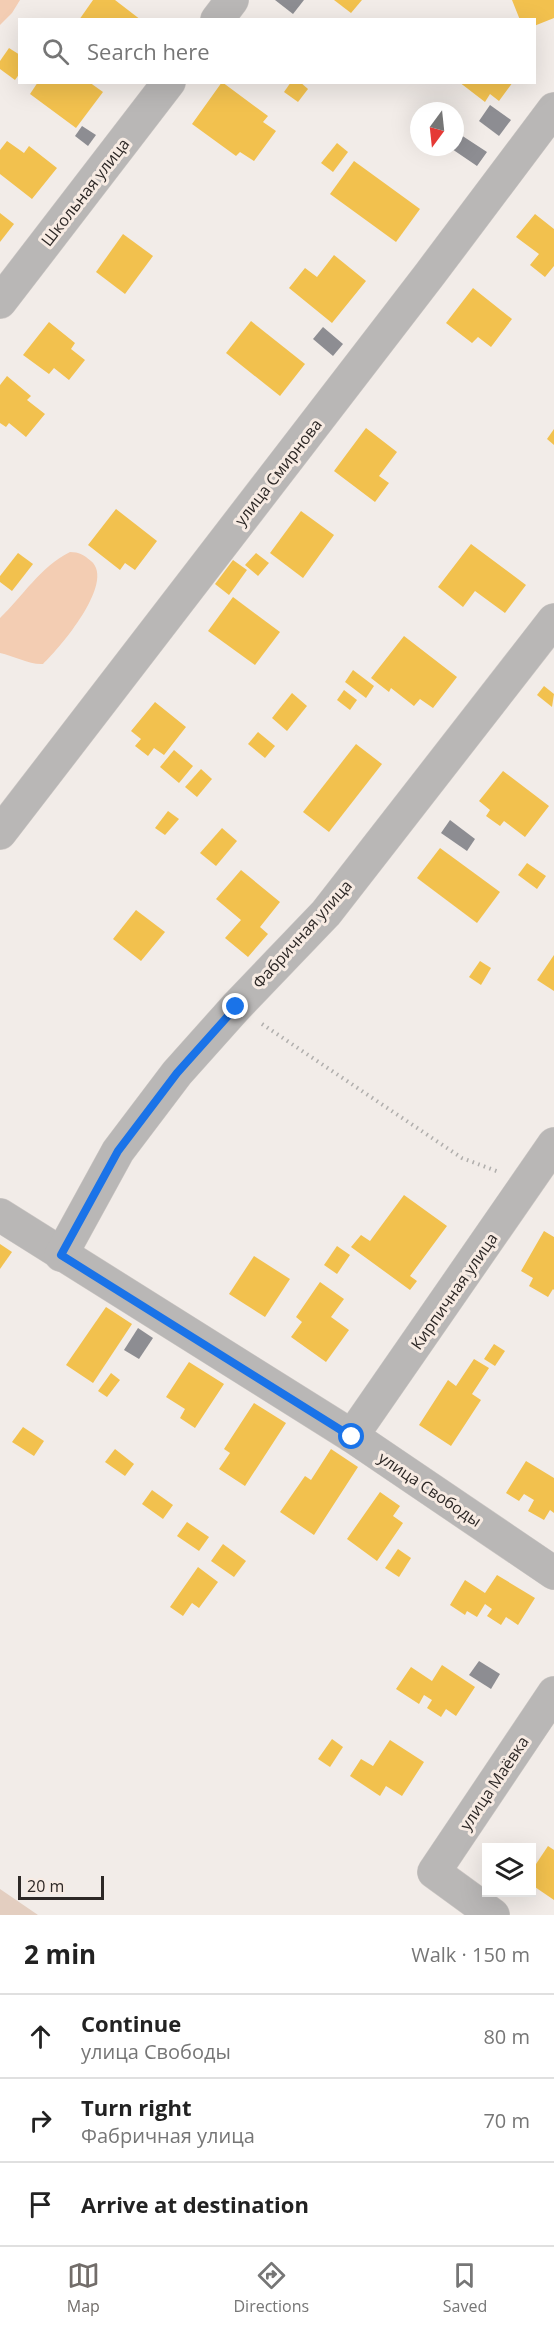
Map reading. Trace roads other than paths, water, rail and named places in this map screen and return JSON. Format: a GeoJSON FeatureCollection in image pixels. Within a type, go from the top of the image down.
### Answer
{"type":"FeatureCollection","features":[{"type":"Feature","properties":{"kind":"street"},"geometry":{"type":"LineString","coordinates":[[218,18],[232,0]]}},
{"type":"Feature","properties":{"kind":"street","name":"Школьная улица"},"geometry":{"type":"LineString","coordinates":[[0,302],[167,84]]}},
{"type":"Feature","properties":{"kind":"street","name":"улица Смирнова"},"geometry":{"type":"LineString","coordinates":[[0,833],[554,109]]}},
{"type":"Feature","properties":{"kind":"street","name":"Фабричная улица"},"geometry":{"type":"LineString","coordinates":[[61,1255],[118,1151],[177,1073],[236,1007],[326,913],[554,620]]}},
{"type":"Feature","properties":{"kind":"street","name":"Кирпичная улица"},"geometry":{"type":"LineString","coordinates":[[352,1437],[554,1144]]}},
{"type":"Feature","properties":{"kind":"street","name":"улица Свободы"},"geometry":{"type":"LineString","coordinates":[[0,1215],[352,1437],[554,1573]]}},
{"type":"Feature","properties":{"kind":"street","name":"улица Маёвка"},"geometry":{"type":"LineString","coordinates":[[493,1915],[434,1872],[554,1693]]}}]}
